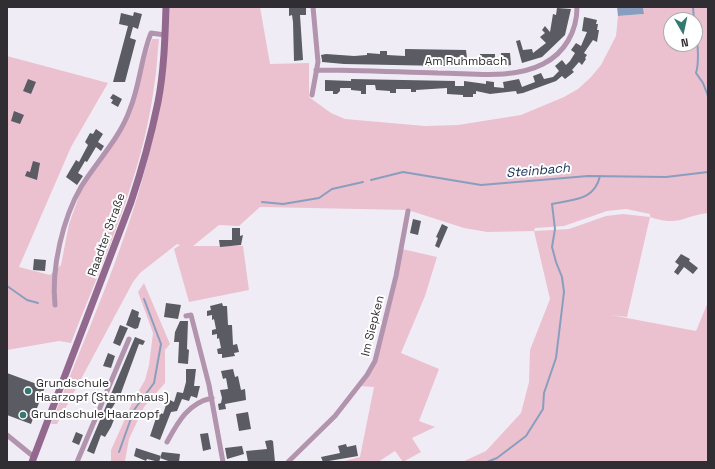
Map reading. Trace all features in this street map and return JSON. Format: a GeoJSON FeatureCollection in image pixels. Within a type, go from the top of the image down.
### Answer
{"type":"FeatureCollection","features":[{"type":"Feature","properties":{"kind":"main road","name":"Raadter Straße"},"geometry":{"type":"LineString","coordinates":[[33,459],[134,195],[158,101],[165,35],[166,7]]}},
{"type":"Feature","properties":{"kind":"street"},"geometry":{"type":"LineString","coordinates":[[312,95],[318,62],[313,7]]}},
{"type":"Feature","properties":{"kind":"street","name":"Am Ruhmbach"},"geometry":{"type":"LineString","coordinates":[[316,70],[485,74],[524,70],[551,60],[565,46],[576,24],[578,7]]}},
{"type":"Feature","properties":{"kind":"street"},"geometry":{"type":"LineString","coordinates":[[55,305],[54,292],[58,254],[65,224],[81,188],[122,128],[131,109],[151,33],[165,35]]}},
{"type":"Feature","properties":{"kind":"street","name":"Im Siepken"},"geometry":{"type":"LineString","coordinates":[[288,462],[335,416],[367,375],[375,361],[396,276],[408,211]]}},
{"type":"Feature","properties":{"kind":"street"},"geometry":{"type":"LineString","coordinates":[[186,316],[191,315],[212,398],[223,462]]}},
{"type":"Feature","properties":{"kind":"street"},"geometry":{"type":"LineString","coordinates":[[77,462],[129,339]]}},
{"type":"Feature","properties":{"kind":"street"},"geometry":{"type":"LineString","coordinates":[[167,442],[178,422],[190,407],[203,400],[212,398]]}},
{"type":"Feature","properties":{"kind":"street"},"geometry":{"type":"LineString","coordinates":[[7,435],[33,459]]}},
{"type":"Feature","properties":{"kind":"shaded area"},"geometry":{"type":"Polygon","coordinates":[[[168,7],[260,7],[270,64],[309,63],[309,97],[331,113],[345,119],[425,126],[458,125],[521,115],[564,97],[578,89],[601,65],[616,36],[618,16],[644,14],[643,7],[708,7],[708,213],[675,221],[668,221],[650,217],[650,214],[626,209],[607,211],[564,226],[535,228],[534,231],[487,232],[464,228],[408,210],[260,207],[239,226],[219,225],[193,246],[243,246],[249,290],[189,302],[174,249],[180,245],[177,244],[140,273],[133,282],[57,424],[51,424],[99,305],[129,224],[152,142],[162,89],[168,7]]]}},
{"type":"Feature","properties":{"kind":"shaded area"},"geometry":{"type":"Polygon","coordinates":[[[152,39],[159,39],[155,81],[149,120],[141,152],[120,217],[71,343],[59,341],[7,350],[7,56],[108,83],[71,147],[19,267],[50,275],[61,265],[69,224],[82,188],[122,129],[152,39]]]}},
{"type":"Feature","properties":{"kind":"shaded area"},"geometry":{"type":"Polygon","coordinates":[[[623,214],[650,217],[627,317],[611,315],[696,331],[708,302],[708,462],[462,462],[486,451],[521,413],[529,382],[530,350],[550,299],[534,231],[569,229],[606,216],[623,214]]]}},
{"type":"Feature","properties":{"kind":"shaded area"},"geometry":{"type":"Polygon","coordinates":[[[402,249],[437,257],[425,296],[401,353],[439,369],[419,421],[435,427],[412,438],[421,452],[403,462],[395,451],[378,462],[340,462],[360,457],[374,387],[359,386],[376,361],[402,249]]]}},
{"type":"Feature","properties":{"kind":"shaded area"},"geometry":{"type":"Polygon","coordinates":[[[144,283],[170,344],[165,350],[165,383],[144,407],[129,439],[125,461],[111,461],[111,450],[133,401],[145,380],[149,365],[153,333],[138,292],[144,283]]]}},
{"type":"Feature","properties":{"kind":"water"},"geometry":{"type":"Polygon","coordinates":[[[617,7],[643,7],[644,14],[618,16],[617,7]]]}},
{"type":"Feature","properties":{"kind":"building"},"geometry":{"type":"Polygon","coordinates":[[[289,8],[306,8],[306,15],[300,15],[303,60],[294,61],[293,22],[292,15],[289,16],[289,8]]]}},
{"type":"Feature","properties":{"kind":"building"},"geometry":{"type":"Polygon","coordinates":[[[557,8],[571,9],[565,35],[542,57],[522,63],[516,41],[520,40],[523,50],[532,49],[533,53],[546,43],[540,37],[545,33],[542,30],[545,26],[550,32],[553,14],[556,15],[557,8]]]}},
{"type":"Feature","properties":{"kind":"building"},"geometry":{"type":"Polygon","coordinates":[[[134,12],[142,14],[138,29],[133,27],[130,38],[136,40],[125,82],[113,82],[128,26],[119,24],[121,13],[133,16],[134,12]]]}},
{"type":"Feature","properties":{"kind":"building"},"geometry":{"type":"Polygon","coordinates":[[[584,17],[597,20],[597,30],[599,30],[597,42],[593,40],[584,53],[587,55],[582,65],[579,62],[572,70],[574,72],[565,79],[562,76],[556,81],[523,93],[517,94],[516,91],[490,94],[476,91],[476,94],[473,94],[473,97],[463,97],[463,95],[447,94],[447,88],[416,90],[416,92],[411,92],[411,89],[396,89],[396,93],[390,93],[390,91],[376,90],[375,85],[366,85],[366,94],[361,94],[361,91],[351,90],[351,88],[340,88],[340,91],[337,94],[333,94],[333,91],[325,91],[325,80],[351,81],[351,79],[455,81],[455,86],[464,86],[464,81],[486,84],[486,81],[494,82],[494,87],[504,88],[503,82],[519,79],[522,87],[535,82],[533,76],[541,73],[544,79],[553,77],[559,71],[555,66],[562,60],[566,65],[570,61],[575,53],[571,50],[576,43],[581,46],[587,32],[582,31],[584,17]]]}},
{"type":"Feature","properties":{"kind":"building"},"geometry":{"type":"Polygon","coordinates":[[[405,49],[466,50],[467,58],[480,58],[480,54],[495,54],[495,60],[484,60],[484,66],[472,66],[472,63],[463,62],[463,66],[344,64],[322,62],[321,55],[354,56],[367,55],[367,53],[380,54],[380,51],[387,51],[387,55],[405,56],[405,49]]]}},
{"type":"Feature","properties":{"kind":"building"},"geometry":{"type":"Polygon","coordinates":[[[501,53],[510,53],[511,65],[502,66],[501,53]]]}},
{"type":"Feature","properties":{"kind":"building"},"geometry":{"type":"Polygon","coordinates":[[[28,79],[36,82],[31,94],[23,91],[28,79]]]}},
{"type":"Feature","properties":{"kind":"building"},"geometry":{"type":"Polygon","coordinates":[[[113,94],[122,99],[118,107],[111,103],[113,100],[110,98],[113,94]]]}},
{"type":"Feature","properties":{"kind":"building"},"geometry":{"type":"Polygon","coordinates":[[[14,111],[24,115],[20,124],[11,121],[14,111]]]}},
{"type":"Feature","properties":{"kind":"building"},"geometry":{"type":"Polygon","coordinates":[[[96,129],[103,134],[98,142],[104,146],[101,151],[96,147],[87,162],[85,161],[78,173],[83,176],[77,185],[66,177],[76,160],[79,162],[88,145],[85,142],[90,133],[93,134],[96,129]]]}},
{"type":"Feature","properties":{"kind":"building"},"geometry":{"type":"Polygon","coordinates":[[[33,161],[40,163],[37,180],[25,176],[27,171],[30,172],[33,161]]]}},
{"type":"Feature","properties":{"kind":"building"},"geometry":{"type":"Polygon","coordinates":[[[413,219],[421,221],[418,235],[410,233],[413,219]]]}},
{"type":"Feature","properties":{"kind":"building"},"geometry":{"type":"Polygon","coordinates":[[[442,224],[448,227],[439,248],[435,246],[438,238],[436,237],[442,224]]]}},
{"type":"Feature","properties":{"kind":"building"},"geometry":{"type":"Polygon","coordinates":[[[232,228],[240,228],[240,236],[243,235],[241,245],[220,247],[219,240],[232,240],[232,228]]]}},
{"type":"Feature","properties":{"kind":"building"},"geometry":{"type":"Polygon","coordinates":[[[681,254],[690,259],[689,261],[698,268],[693,274],[684,267],[678,275],[674,272],[679,265],[675,262],[681,254]]]}},
{"type":"Feature","properties":{"kind":"building"},"geometry":{"type":"Polygon","coordinates":[[[34,259],[46,260],[45,271],[33,270],[34,259]]]}},
{"type":"Feature","properties":{"kind":"building"},"geometry":{"type":"Polygon","coordinates":[[[166,303],[181,305],[178,319],[164,317],[166,303]]]}},
{"type":"Feature","properties":{"kind":"building"},"geometry":{"type":"Polygon","coordinates":[[[222,303],[223,306],[227,306],[228,325],[232,325],[233,345],[237,344],[239,352],[234,353],[235,356],[222,358],[222,354],[218,354],[217,349],[221,348],[219,338],[217,339],[217,334],[212,335],[212,330],[216,329],[214,319],[212,320],[212,315],[207,316],[207,311],[211,310],[210,306],[222,303]]]}},
{"type":"Feature","properties":{"kind":"building"},"geometry":{"type":"Polygon","coordinates":[[[132,309],[139,312],[138,317],[141,318],[138,328],[135,329],[126,325],[132,309]]]}},
{"type":"Feature","properties":{"kind":"building"},"geometry":{"type":"Polygon","coordinates":[[[180,321],[188,321],[188,364],[178,363],[179,342],[174,342],[175,332],[180,321]]]}},
{"type":"Feature","properties":{"kind":"building"},"geometry":{"type":"Polygon","coordinates":[[[120,325],[128,328],[120,346],[113,343],[120,325]]]}},
{"type":"Feature","properties":{"kind":"building"},"geometry":{"type":"Polygon","coordinates":[[[135,337],[145,341],[143,345],[139,344],[121,393],[111,410],[117,412],[111,427],[105,437],[101,435],[94,454],[87,451],[135,337]]]}},
{"type":"Feature","properties":{"kind":"building"},"geometry":{"type":"Polygon","coordinates":[[[108,353],[115,356],[111,368],[103,366],[108,353]]]}},
{"type":"Feature","properties":{"kind":"building"},"geometry":{"type":"Polygon","coordinates":[[[186,369],[196,369],[194,386],[200,386],[197,398],[191,396],[189,401],[182,399],[177,411],[171,412],[160,440],[150,436],[158,412],[163,414],[168,399],[174,402],[177,392],[183,393],[186,382],[186,369]]]}},
{"type":"Feature","properties":{"kind":"building"},"geometry":{"type":"Polygon","coordinates":[[[233,369],[235,377],[238,376],[241,390],[245,389],[246,400],[225,404],[226,409],[219,410],[218,404],[221,403],[222,398],[220,390],[228,389],[226,378],[223,379],[221,371],[233,369]]]}},
{"type":"Feature","properties":{"kind":"building"},"geometry":{"type":"Polygon","coordinates":[[[7,373],[45,387],[31,424],[7,415],[7,373]]]}},
{"type":"Feature","properties":{"kind":"building"},"geometry":{"type":"Polygon","coordinates":[[[248,412],[251,429],[239,431],[236,414],[248,412]]]}},
{"type":"Feature","properties":{"kind":"building"},"geometry":{"type":"Polygon","coordinates":[[[76,432],[83,435],[79,445],[72,442],[76,432]]]}},
{"type":"Feature","properties":{"kind":"building"},"geometry":{"type":"Polygon","coordinates":[[[208,433],[211,449],[203,451],[200,434],[208,433]]]}},
{"type":"Feature","properties":{"kind":"building"},"geometry":{"type":"Polygon","coordinates":[[[265,441],[273,441],[275,462],[248,462],[246,451],[267,449],[265,441]]]}},
{"type":"Feature","properties":{"kind":"building"},"geometry":{"type":"Polygon","coordinates":[[[346,444],[347,447],[356,445],[358,456],[323,462],[321,457],[340,453],[338,446],[346,444]]]}},
{"type":"Feature","properties":{"kind":"building"},"geometry":{"type":"Polygon","coordinates":[[[242,446],[244,454],[227,459],[225,448],[242,446]]]}},
{"type":"Feature","properties":{"kind":"building"},"geometry":{"type":"Polygon","coordinates":[[[136,448],[161,456],[159,462],[147,459],[146,461],[134,456],[136,448]]]}},
{"type":"Feature","properties":{"kind":"building"},"geometry":{"type":"Polygon","coordinates":[[[162,452],[180,454],[179,462],[171,462],[160,458],[162,452]]]}},
{"type":"Feature","properties":{"kind":"waterway"},"geometry":{"type":"LineString","coordinates":[[693,7],[693,12]]}},
{"type":"Feature","properties":{"kind":"waterway"},"geometry":{"type":"LineString","coordinates":[[698,52],[696,73],[703,83],[708,96]]}},
{"type":"Feature","properties":{"kind":"waterway","name":"Steinbach"},"geometry":{"type":"LineString","coordinates":[[371,180],[403,172],[481,185],[588,176],[666,177],[708,172]]}},
{"type":"Feature","properties":{"kind":"waterway"},"geometry":{"type":"LineString","coordinates":[[487,462],[497,458],[526,436],[543,409],[544,393],[556,358],[564,292],[562,277],[552,247],[555,229],[552,204],[575,200],[588,195],[597,184],[600,176]]}},
{"type":"Feature","properties":{"kind":"waterway","name":"Steinbach"},"geometry":{"type":"LineString","coordinates":[[262,202],[283,204],[319,198],[332,189],[363,182]]}},
{"type":"Feature","properties":{"kind":"waterway","name":"Steinbach"},"geometry":{"type":"LineString","coordinates":[[7,286],[27,300],[38,303]]}},
{"type":"Feature","properties":{"kind":"waterway"},"geometry":{"type":"LineString","coordinates":[[119,452],[134,410],[154,383],[161,344],[144,299]]}},
{"type":"Feature","properties":{"kind":"place","name":"Grundschule Haarzopf (Stammhaus)"},"geometry":{"type":"Point","coordinates":[28,391]}},
{"type":"Feature","properties":{"kind":"place","name":"Grundschule Haarzopf"},"geometry":{"type":"Point","coordinates":[23,415]}}]}
